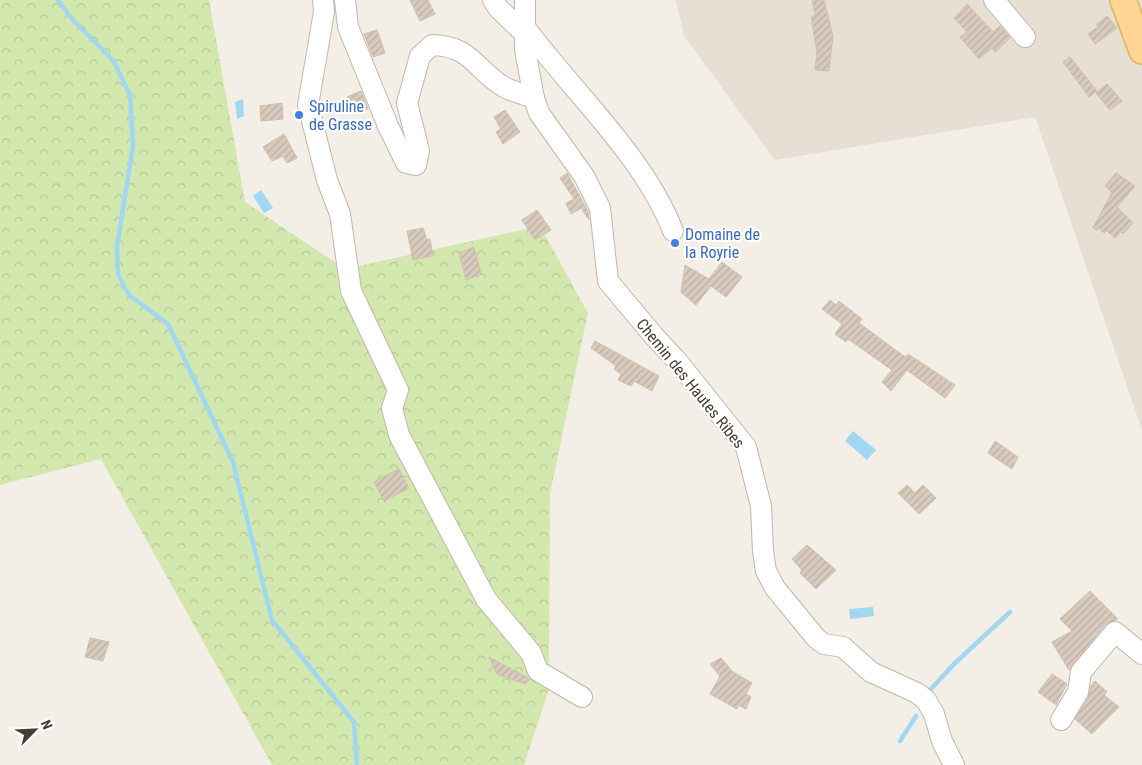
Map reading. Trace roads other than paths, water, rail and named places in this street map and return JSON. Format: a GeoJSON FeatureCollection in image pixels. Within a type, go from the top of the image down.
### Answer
{"type":"FeatureCollection","features":[{"type":"Feature","properties":{"kind":"main road"},"geometry":{"type":"LineString","coordinates":[[1123,0],[1142,51]]}},
{"type":"Feature","properties":{"kind":"street"},"geometry":{"type":"LineString","coordinates":[[323,0],[324,12],[308,105],[327,180],[340,214],[351,291],[398,390],[392,408],[399,435],[486,599],[531,653],[538,671],[582,697]]}},
{"type":"Feature","properties":{"kind":"street"},"geometry":{"type":"LineString","coordinates":[[345,0],[348,27],[388,126],[406,162],[416,166],[419,151],[407,102],[420,56],[432,45],[449,46],[470,57],[504,87],[534,98]]}},
{"type":"Feature","properties":{"kind":"street"},"geometry":{"type":"LineString","coordinates":[[493,0],[524,30],[648,182],[665,212],[673,232]]}},
{"type":"Feature","properties":{"kind":"street","name":"Chemin des Hautes Ribes"},"geometry":{"type":"LineString","coordinates":[[525,0],[524,30],[534,98],[539,113],[584,176],[600,208],[608,281],[678,362],[746,447],[760,506],[766,571],[775,588],[816,638],[824,644],[843,647],[871,672],[917,693],[926,700],[934,714],[942,741],[954,765]]}},
{"type":"Feature","properties":{"kind":"street"},"geometry":{"type":"LineString","coordinates":[[994,0],[1025,37]]}},
{"type":"Feature","properties":{"kind":"street"},"geometry":{"type":"LineString","coordinates":[[1061,720],[1078,692],[1082,672],[1115,632],[1142,654]]}},
{"type":"Feature","properties":{"kind":"water"},"geometry":{"type":"Polygon","coordinates":[[[243,99],[244,116],[237,119],[235,102],[243,99]]]}},
{"type":"Feature","properties":{"kind":"water"},"geometry":{"type":"Polygon","coordinates":[[[261,190],[273,208],[264,213],[253,196],[261,190]]]}},
{"type":"Feature","properties":{"kind":"water"},"geometry":{"type":"Polygon","coordinates":[[[853,431],[876,450],[867,460],[845,441],[853,431]]]}},
{"type":"Feature","properties":{"kind":"water"},"geometry":{"type":"Polygon","coordinates":[[[873,607],[874,616],[850,619],[849,609],[873,607]]]}},
{"type":"Feature","properties":{"kind":"waterway"},"geometry":{"type":"LineString","coordinates":[[58,0],[72,19],[113,60],[130,95],[133,146],[117,246],[118,274],[129,295],[168,324],[233,462],[272,620],[354,722],[357,765]]}},
{"type":"Feature","properties":{"kind":"waterway"},"geometry":{"type":"LineString","coordinates":[[931,689],[954,664],[1010,612]]}},
{"type":"Feature","properties":{"kind":"waterway"},"geometry":{"type":"LineString","coordinates":[[900,741],[916,716]]}},
{"type":"Feature","properties":{"kind":"place","name":"Spiruline de Grasse"},"geometry":{"type":"Point","coordinates":[299,115]}},
{"type":"Feature","properties":{"kind":"place","name":"Domaine de la Royrie"},"geometry":{"type":"Point","coordinates":[675,243]}}]}
